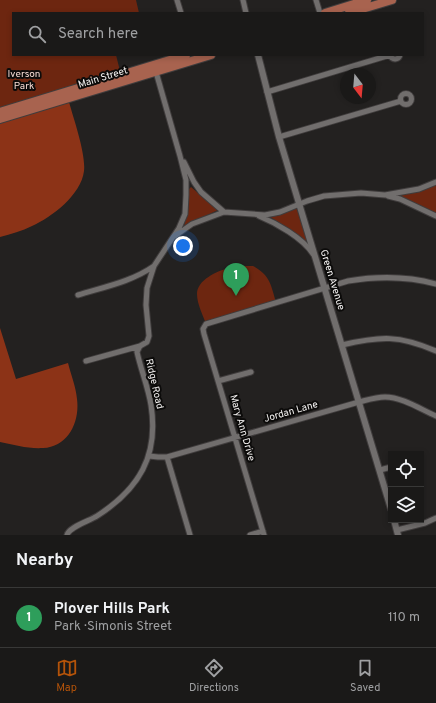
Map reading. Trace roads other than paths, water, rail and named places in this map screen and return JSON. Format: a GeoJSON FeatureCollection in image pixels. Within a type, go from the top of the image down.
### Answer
{"type":"FeatureCollection","features":[{"type":"Feature","properties":{"kind":"main road"},"geometry":{"type":"LineString","coordinates":[[328,12],[367,0]]}},
{"type":"Feature","properties":{"kind":"main road"},"geometry":{"type":"LineString","coordinates":[[352,12],[390,0]]}},
{"type":"Feature","properties":{"kind":"main road","name":"Main Street"},"geometry":{"type":"LineString","coordinates":[[0,112],[183,56]]}},
{"type":"Feature","properties":{"kind":"main road","name":"Main Street"},"geometry":{"type":"LineString","coordinates":[[0,119],[208,56]]}},
{"type":"Feature","properties":{"kind":"street"},"geometry":{"type":"LineString","coordinates":[[177,0],[181,12]]}},
{"type":"Feature","properties":{"kind":"street"},"geometry":{"type":"LineString","coordinates":[[243,0],[246,12]]}},
{"type":"Feature","properties":{"kind":"street"},"geometry":{"type":"LineString","coordinates":[[316,0],[320,12]]}},
{"type":"Feature","properties":{"kind":"street","name":"Green Avenue"},"geometry":{"type":"LineString","coordinates":[[258,56],[279,137],[388,498]]}},
{"type":"Feature","properties":{"kind":"street"},"geometry":{"type":"LineString","coordinates":[[267,92],[387,56]]}},
{"type":"Feature","properties":{"kind":"street"},"geometry":{"type":"LineString","coordinates":[[391,56],[395,59],[399,56]]}},
{"type":"Feature","properties":{"kind":"street","name":"Ridge Road"},"geometry":{"type":"LineString","coordinates":[[67,535],[68,531],[93,518],[118,500],[131,487],[143,470],[149,456],[153,434],[151,405],[138,355],[138,349],[147,342],[149,336],[146,305],[147,288],[154,266],[179,228],[184,214],[186,180],[156,72]]}},
{"type":"Feature","properties":{"kind":"street"},"geometry":{"type":"LineString","coordinates":[[279,137],[401,101]]}},
{"type":"Feature","properties":{"kind":"street"},"geometry":{"type":"LineString","coordinates":[[180,156],[201,192],[224,212]]}},
{"type":"Feature","properties":{"kind":"street"},"geometry":{"type":"LineString","coordinates":[[385,195],[419,189],[436,182]]}},
{"type":"Feature","properties":{"kind":"street"},"geometry":{"type":"LineString","coordinates":[[172,238],[192,224],[224,212],[257,215],[272,214],[315,198],[334,194],[361,193],[385,195],[400,199],[436,216]]}},
{"type":"Feature","properties":{"kind":"street"},"geometry":{"type":"LineString","coordinates":[[257,215],[281,226],[304,244],[315,258]]}},
{"type":"Feature","properties":{"kind":"street"},"geometry":{"type":"LineString","coordinates":[[78,295],[132,279],[154,266]]}},
{"type":"Feature","properties":{"kind":"street"},"geometry":{"type":"LineString","coordinates":[[324,288],[348,281],[380,277],[412,279],[436,284]]}},
{"type":"Feature","properties":{"kind":"street","name":"Mary Ann Drive"},"geometry":{"type":"LineString","coordinates":[[263,533],[204,334],[204,326],[206,324],[324,288]]}},
{"type":"Feature","properties":{"kind":"street"},"geometry":{"type":"LineString","coordinates":[[342,345],[368,339],[389,338],[408,340],[436,351]]}},
{"type":"Feature","properties":{"kind":"street"},"geometry":{"type":"LineString","coordinates":[[86,361],[140,346]]}},
{"type":"Feature","properties":{"kind":"street"},"geometry":{"type":"LineString","coordinates":[[218,381],[251,372]]}},
{"type":"Feature","properties":{"kind":"street","name":"Jordan Lane"},"geometry":{"type":"LineString","coordinates":[[149,456],[161,458],[167,457],[381,397],[394,398],[436,416]]}},
{"type":"Feature","properties":{"kind":"street"},"geometry":{"type":"LineString","coordinates":[[167,457],[190,535]]}},
{"type":"Feature","properties":{"kind":"street"},"geometry":{"type":"LineString","coordinates":[[380,470],[388,468]]}},
{"type":"Feature","properties":{"kind":"street"},"geometry":{"type":"LineString","coordinates":[[395,523],[398,533],[436,518]]}},
{"type":"Feature","properties":{"kind":"street"},"geometry":{"type":"LineString","coordinates":[[250,535],[263,533]]}},
{"type":"Feature","properties":{"kind":"place","name":"Plover Hills Park"},"geometry":{"type":"Point","coordinates":[236,296]}},
{"type":"Feature","properties":{"kind":"park label","name":"Iverson Park"},"geometry":{"type":"Point","coordinates":[24,80]}}]}
